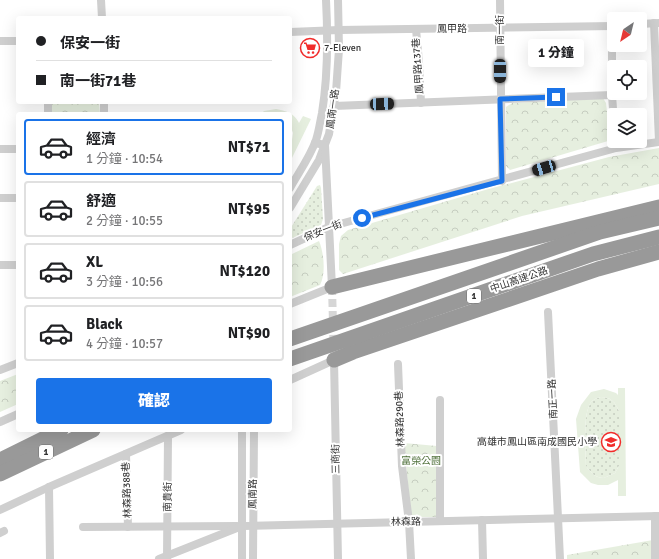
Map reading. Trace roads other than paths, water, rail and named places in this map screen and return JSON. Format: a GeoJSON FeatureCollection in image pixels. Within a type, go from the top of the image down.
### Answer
{"type":"FeatureCollection","features":[{"type":"Feature","properties":{"kind":"highway"},"geometry":{"type":"LineString","coordinates":[[332,287],[659,207]]}},
{"type":"Feature","properties":{"kind":"highway","name":"中山高速公路"},"geometry":{"type":"LineString","coordinates":[[292,338],[600,232],[655,218]]}},
{"type":"Feature","properties":{"kind":"highway","name":"中山高速公路"},"geometry":{"type":"LineString","coordinates":[[292,358],[593,254],[659,238]]}},
{"type":"Feature","properties":{"kind":"highway"},"geometry":{"type":"LineString","coordinates":[[334,360],[353,352],[598,269],[659,252]]}},
{"type":"Feature","properties":{"kind":"highway","name":"1"},"geometry":{"type":"LineString","coordinates":[[0,460],[57,432]]}},
{"type":"Feature","properties":{"kind":"highway","name":"1"},"geometry":{"type":"LineString","coordinates":[[0,474],[89,432]]}},
{"type":"Feature","properties":{"kind":"street"},"geometry":{"type":"LineString","coordinates":[[101,0],[102,16]]}},
{"type":"Feature","properties":{"kind":"street","name":"鳳南一路"},"geometry":{"type":"LineString","coordinates":[[292,184],[315,144],[325,96],[327,30],[326,0]]}},
{"type":"Feature","properties":{"kind":"street","name":"鳳南一路"},"geometry":{"type":"LineString","coordinates":[[292,205],[319,160],[329,134],[334,106],[339,30],[338,0]]}},
{"type":"Feature","properties":{"kind":"street","name":"南一街"},"geometry":{"type":"LineString","coordinates":[[500,0],[502,181]]}},
{"type":"Feature","properties":{"kind":"street"},"geometry":{"type":"LineString","coordinates":[[656,23],[659,141]]}},
{"type":"Feature","properties":{"kind":"street","name":"鳳甲路"},"geometry":{"type":"LineString","coordinates":[[292,32],[327,30],[607,26]]}},
{"type":"Feature","properties":{"kind":"street","name":"鳳甲路137巷"},"geometry":{"type":"LineString","coordinates":[[416,29],[419,62],[420,103]]}},
{"type":"Feature","properties":{"kind":"street"},"geometry":{"type":"LineString","coordinates":[[0,41],[16,41]]}},
{"type":"Feature","properties":{"kind":"street"},"geometry":{"type":"LineString","coordinates":[[334,106],[607,95]]}},
{"type":"Feature","properties":{"kind":"street","name":"保安一街"},"geometry":{"type":"LineString","coordinates":[[647,142],[659,141]]}},
{"type":"Feature","properties":{"kind":"street"},"geometry":{"type":"LineString","coordinates":[[292,303],[332,287],[328,173],[325,145],[315,144]]}},
{"type":"Feature","properties":{"kind":"street","name":"保安一街"},"geometry":{"type":"LineString","coordinates":[[292,244],[329,227],[502,181],[607,148]]}},
{"type":"Feature","properties":{"kind":"street"},"geometry":{"type":"LineString","coordinates":[[0,149],[16,149]]}},
{"type":"Feature","properties":{"kind":"street"},"geometry":{"type":"LineString","coordinates":[[0,198],[16,198]]}},
{"type":"Feature","properties":{"kind":"street"},"geometry":{"type":"LineString","coordinates":[[0,265],[16,265]]}},
{"type":"Feature","properties":{"kind":"street","name":"南正一路"},"geometry":{"type":"LineString","coordinates":[[548,312],[560,559]]}},
{"type":"Feature","properties":{"kind":"street"},"geometry":{"type":"LineString","coordinates":[[292,379],[334,360]]}},
{"type":"Feature","properties":{"kind":"street","name":"三商街"},"geometry":{"type":"LineString","coordinates":[[334,360],[338,559]]}},
{"type":"Feature","properties":{"kind":"street"},"geometry":{"type":"LineString","coordinates":[[0,370],[16,364]]}},
{"type":"Feature","properties":{"kind":"street","name":"林森路290巷"},"geometry":{"type":"LineString","coordinates":[[398,364],[402,466],[409,522],[410,559]]}},
{"type":"Feature","properties":{"kind":"street"},"geometry":{"type":"LineString","coordinates":[[440,400],[440,521]]}},
{"type":"Feature","properties":{"kind":"street"},"geometry":{"type":"LineString","coordinates":[[0,422],[16,415]]}},
{"type":"Feature","properties":{"kind":"street"},"geometry":{"type":"LineString","coordinates":[[0,510],[49,487],[177,432]]}},
{"type":"Feature","properties":{"kind":"street","name":"鳳南路"},"geometry":{"type":"LineString","coordinates":[[242,432],[242,559]]}},
{"type":"Feature","properties":{"kind":"street","name":"鳳南路"},"geometry":{"type":"LineString","coordinates":[[253,559],[254,432]]}},
{"type":"Feature","properties":{"kind":"street","name":"南貴街"},"geometry":{"type":"LineString","coordinates":[[167,557],[168,436]]}},
{"type":"Feature","properties":{"kind":"street","name":"林森路388巷"},"geometry":{"type":"LineString","coordinates":[[126,454],[128,527]]}},
{"type":"Feature","properties":{"kind":"street"},"geometry":{"type":"LineString","coordinates":[[49,487],[50,559]]}},
{"type":"Feature","properties":{"kind":"street"},"geometry":{"type":"LineString","coordinates":[[655,559],[657,516]]}},
{"type":"Feature","properties":{"kind":"street","name":"林森路"},"geometry":{"type":"LineString","coordinates":[[159,559],[242,526],[657,516]]}},
{"type":"Feature","properties":{"kind":"street"},"geometry":{"type":"LineString","coordinates":[[482,520],[483,559]]}},
{"type":"Feature","properties":{"kind":"street"},"geometry":{"type":"LineString","coordinates":[[83,527],[242,526]]}},
{"type":"Feature","properties":{"kind":"tunnel"},"geometry":{"type":"LineString","coordinates":[[332,287],[334,360]]}},
{"type":"Feature","properties":{"kind":"place","name":"7-Eleven"},"geometry":{"type":"Point","coordinates":[310,48]}},
{"type":"Feature","properties":{"kind":"place","name":"高雄市鳳山區南成國民小學"},"geometry":{"type":"Point","coordinates":[611,442]}},
{"type":"Feature","properties":{"kind":"park label","name":"富榮公園"},"geometry":{"type":"Point","coordinates":[421,461]}}]}
